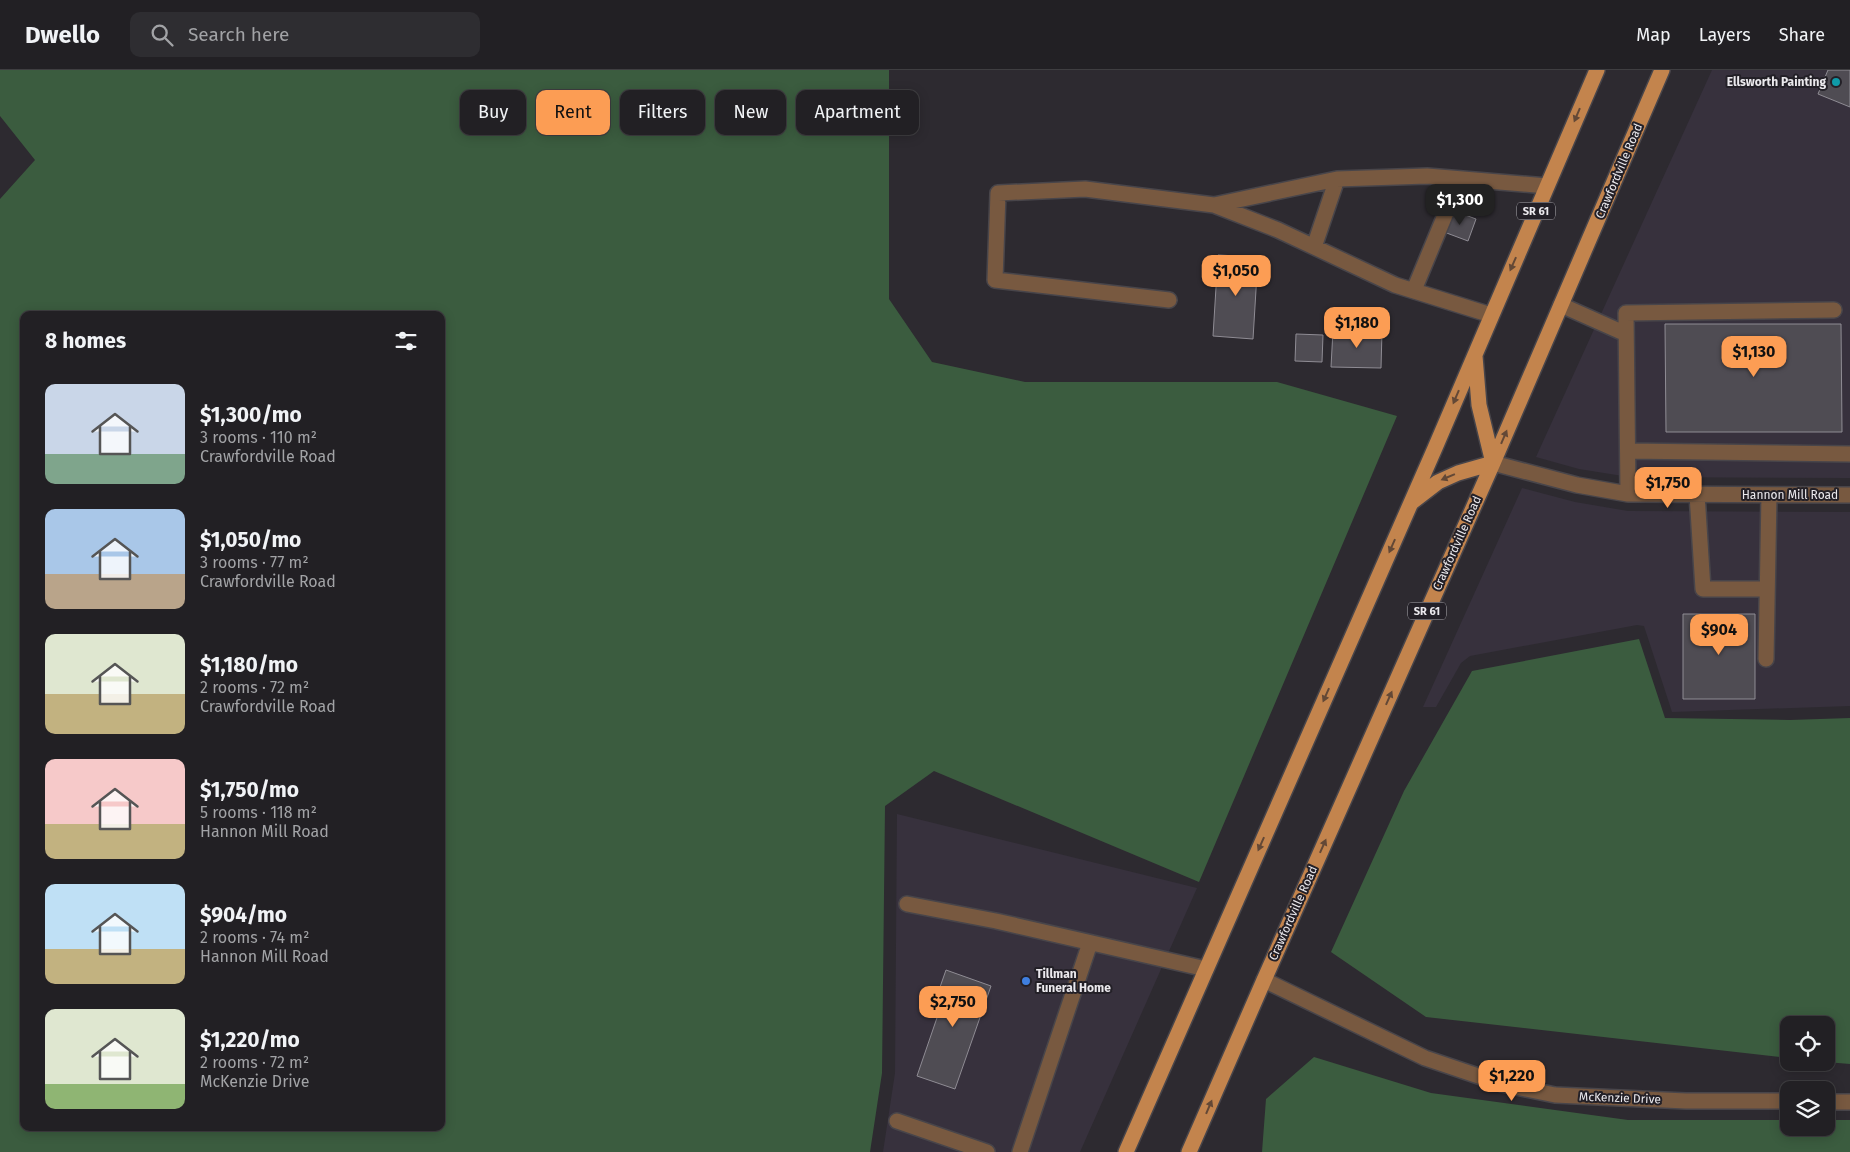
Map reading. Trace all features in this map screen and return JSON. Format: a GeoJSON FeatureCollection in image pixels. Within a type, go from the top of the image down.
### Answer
{"type":"FeatureCollection","features":[{"type":"Feature","properties":{"kind":"main road","name":"SR 61"},"geometry":{"type":"LineString","coordinates":[[1126,1152],[1410,504],[1597,70]]}},
{"type":"Feature","properties":{"kind":"main road","name":"Crawfordville Road"},"geometry":{"type":"LineString","coordinates":[[1190,1152],[1264,980],[1493,463],[1662,70]]}},
{"type":"Feature","properties":{"kind":"main road"},"geometry":{"type":"LineString","coordinates":[[1410,504],[1438,482],[1458,473],[1493,463],[1479,405],[1475,352]]}},
{"type":"Feature","properties":{"kind":"street"},"geometry":{"type":"LineString","coordinates":[[1214,205],[1337,179],[1427,176],[1547,186]]}},
{"type":"Feature","properties":{"kind":"street"},"geometry":{"type":"LineString","coordinates":[[1314,247],[1337,179]]}},
{"type":"Feature","properties":{"kind":"street"},"geometry":{"type":"LineString","coordinates":[[1414,290],[1460,179]]}},
{"type":"Feature","properties":{"kind":"street"},"geometry":{"type":"LineString","coordinates":[[1169,300],[995,280],[998,193],[1085,189],[1214,205],[1278,230],[1395,285],[1491,315]]}},
{"type":"Feature","properties":{"kind":"street"},"geometry":{"type":"LineString","coordinates":[[1561,305],[1626,334]]}},
{"type":"Feature","properties":{"kind":"street"},"geometry":{"type":"LineString","coordinates":[[1628,494],[1626,313],[1834,310]]}},
{"type":"Feature","properties":{"kind":"street"},"geometry":{"type":"LineString","coordinates":[[1628,451],[1850,454]]}},
{"type":"Feature","properties":{"kind":"street","name":"Hannon Mill Road"},"geometry":{"type":"LineString","coordinates":[[1493,463],[1577,485],[1628,494],[1850,495]]}},
{"type":"Feature","properties":{"kind":"street"},"geometry":{"type":"LineString","coordinates":[[1697,494],[1703,589],[1767,589]]}},
{"type":"Feature","properties":{"kind":"street"},"geometry":{"type":"LineString","coordinates":[[1766,659],[1769,494]]}},
{"type":"Feature","properties":{"kind":"street"},"geometry":{"type":"LineString","coordinates":[[907,904],[996,921],[1206,969]]}},
{"type":"Feature","properties":{"kind":"street"},"geometry":{"type":"LineString","coordinates":[[1020,1152],[1090,943]]}},
{"type":"Feature","properties":{"kind":"street","name":"McKenzie Drive"},"geometry":{"type":"LineString","coordinates":[[1264,980],[1425,1058],[1502,1084],[1555,1095],[1686,1101],[1780,1102]]}},
{"type":"Feature","properties":{"kind":"street"},"geometry":{"type":"LineString","coordinates":[[1835,1102],[1850,1102]]}},
{"type":"Feature","properties":{"kind":"street"},"geometry":{"type":"LineString","coordinates":[[897,1122],[986,1152]]}},
{"type":"Feature","properties":{"kind":"shaded area"},"geometry":{"type":"Polygon","coordinates":[[[1712,70],[1850,70],[1850,478],[1629,477],[1579,469],[1536,457],[1712,70]]]}},
{"type":"Feature","properties":{"kind":"shaded area"},"geometry":{"type":"Polygon","coordinates":[[[1522,488],[1575,502],[1628,511],[1850,512],[1850,706],[1672,712],[1644,626],[1637,625],[1470,656],[1461,663],[1436,707],[1423,707],[1522,488]]]}},
{"type":"Feature","properties":{"kind":"shaded area","name":"Tillman Funeral Home"},"geometry":{"type":"Polygon","coordinates":[[[897,814],[1197,888],[1080,1152],[883,1152],[895,1073],[897,814]]]}},
{"type":"Feature","properties":{"kind":"green space"},"geometry":{"type":"Polygon","coordinates":[[[0,70],[889,70],[889,90],[796,90],[796,135],[889,135],[889,299],[932,362],[1025,382],[1277,382],[1397,416],[1199,882],[934,771],[885,806],[882,1073],[870,1152],[0,1152],[0,199],[35,160],[0,116],[0,70]]]}},
{"type":"Feature","properties":{"kind":"green space"},"geometry":{"type":"Polygon","coordinates":[[[1639,639],[1665,718],[1790,720],[1850,718],[1850,1064],[1835,1063],[1835,1016],[1780,1016],[1780,1057],[1426,1017],[1331,952],[1404,791],[1472,671],[1639,639]]]}},
{"type":"Feature","properties":{"kind":"green space"},"geometry":{"type":"Polygon","coordinates":[[[1314,1057],[1431,1093],[1628,1120],[1780,1120],[1780,1136],[1835,1136],[1835,1120],[1850,1120],[1850,1152],[1262,1152],[1266,1099],[1314,1057]]]}},
{"type":"Feature","properties":{"kind":"building","name":"Ellsworth Painting"},"geometry":{"type":"Polygon","coordinates":[[[1828,70],[1850,70],[1850,107],[1818,94],[1828,70]]]}},
{"type":"Feature","properties":{"kind":"building"},"geometry":{"type":"Polygon","coordinates":[[[1452,210],[1476,219],[1468,241],[1444,232],[1452,210]]]}},
{"type":"Feature","properties":{"kind":"building"},"geometry":{"type":"Polygon","coordinates":[[[1218,255],[1258,257],[1253,339],[1213,336],[1218,255]]]}},
{"type":"Feature","properties":{"kind":"building"},"geometry":{"type":"Polygon","coordinates":[[[1665,324],[1841,324],[1842,432],[1666,432],[1665,324]]]}},
{"type":"Feature","properties":{"kind":"building"},"geometry":{"type":"Polygon","coordinates":[[[1333,330],[1382,331],[1381,368],[1331,367],[1333,330]]]}},
{"type":"Feature","properties":{"kind":"building"},"geometry":{"type":"Polygon","coordinates":[[[1296,334],[1323,335],[1322,362],[1295,361],[1296,334]]]}},
{"type":"Feature","properties":{"kind":"building"},"geometry":{"type":"Polygon","coordinates":[[[1683,614],[1755,614],[1755,699],[1683,699],[1683,614]]]}},
{"type":"Feature","properties":{"kind":"building"},"geometry":{"type":"Polygon","coordinates":[[[946,970],[991,986],[955,1089],[917,1076],[940,1009],[933,1007],[946,970]]]}},
{"type":"Feature","properties":{"kind":"place","name":"Ellsworth Painting"},"geometry":{"type":"Point","coordinates":[1836,82]}},
{"type":"Feature","properties":{"kind":"place","name":"Tillman Funeral Home"},"geometry":{"type":"Point","coordinates":[1026,981]}}]}
